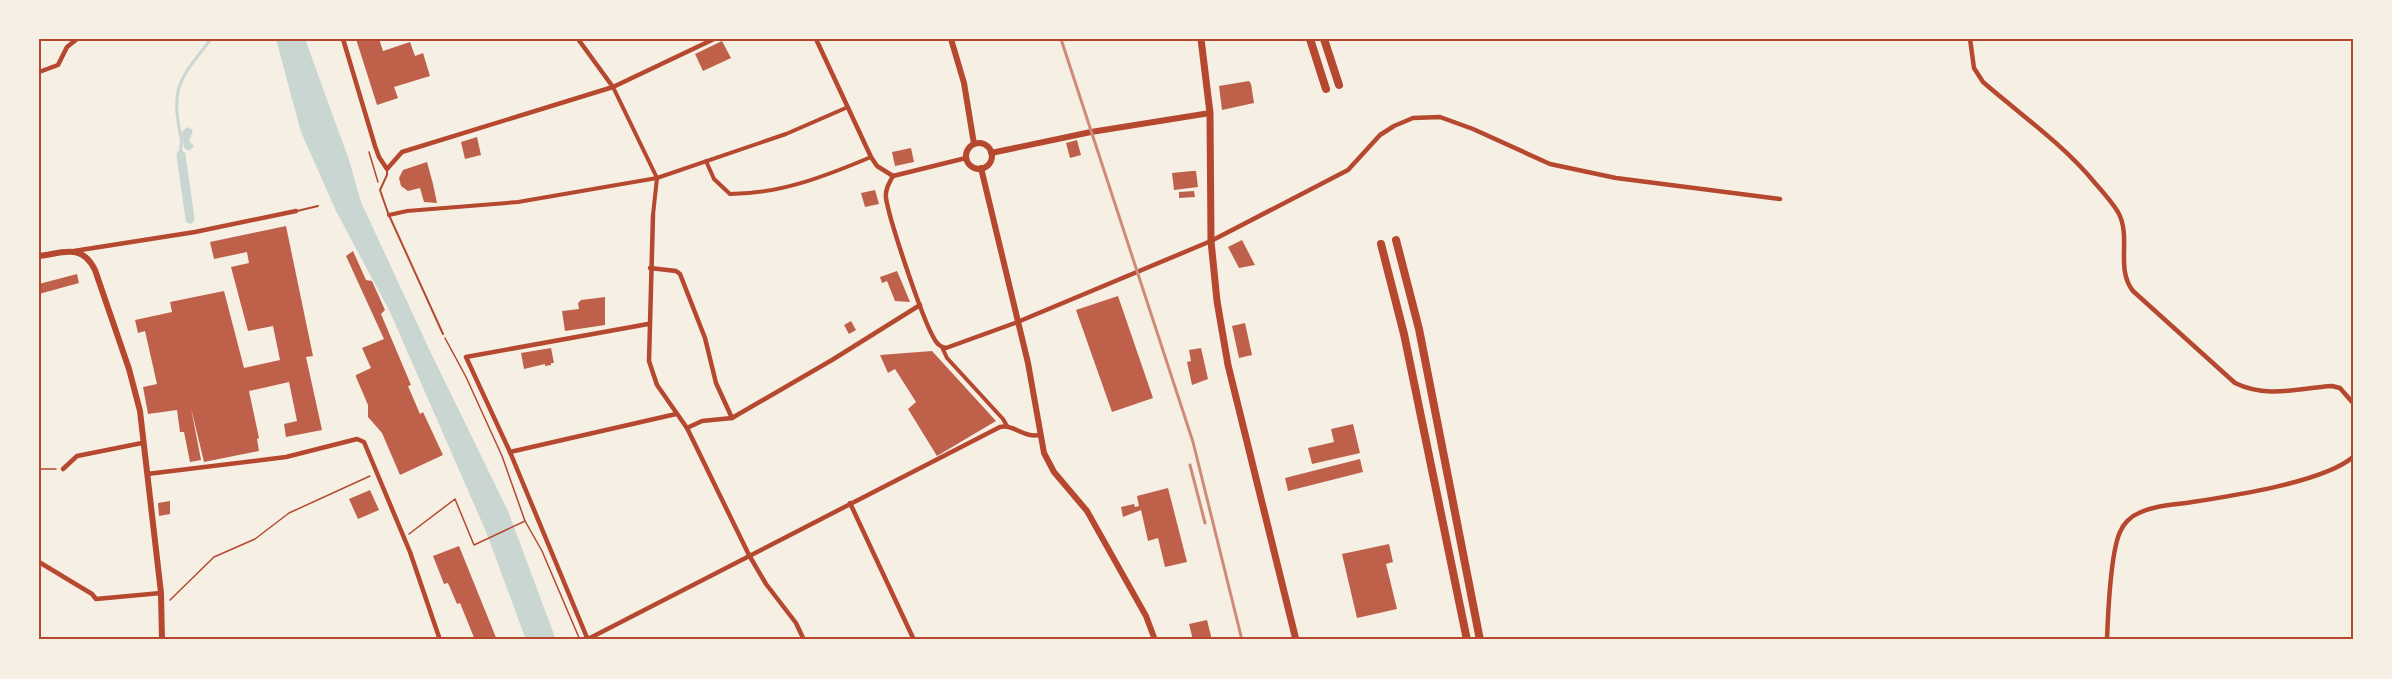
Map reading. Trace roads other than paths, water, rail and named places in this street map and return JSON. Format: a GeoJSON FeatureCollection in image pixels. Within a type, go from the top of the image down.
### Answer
{"type":"FeatureCollection","features":[{"type":"Feature","properties":{"kind":"highway"},"geometry":{"type":"LineString","coordinates":[[1310,39],[1326,89]]}},
{"type":"Feature","properties":{"kind":"highway"},"geometry":{"type":"LineString","coordinates":[[1324,39],[1339,85]]}},
{"type":"Feature","properties":{"kind":"highway"},"geometry":{"type":"LineString","coordinates":[[1396,240],[1419,329],[1480,640]]}},
{"type":"Feature","properties":{"kind":"highway"},"geometry":{"type":"LineString","coordinates":[[1381,244],[1407,344],[1467,640]]}},
{"type":"Feature","properties":{"kind":"main road"},"geometry":{"type":"LineString","coordinates":[[1201,39],[1210,113],[1211,241],[1217,301],[1228,365],[1296,640]]}},
{"type":"Feature","properties":{"kind":"street"},"geometry":{"type":"LineString","coordinates":[[39,72],[58,65],[67,47],[77,39]]}},
{"type":"Feature","properties":{"kind":"street"},"geometry":{"type":"LineString","coordinates":[[343,39],[375,146],[387,169],[402,152],[613,87],[714,39]]}},
{"type":"Feature","properties":{"kind":"street"},"geometry":{"type":"LineString","coordinates":[[578,39],[613,87],[657,178],[648,324],[649,361],[657,385],[687,428],[749,555],[766,584],[796,623],[804,640]]}},
{"type":"Feature","properties":{"kind":"street"},"geometry":{"type":"LineString","coordinates":[[816,39],[877,166],[892,176],[966,158]]}},
{"type":"Feature","properties":{"kind":"street"},"geometry":{"type":"LineString","coordinates":[[951,39],[964,84],[974,144]]}},
{"type":"Feature","properties":{"kind":"street"},"geometry":{"type":"LineString","coordinates":[[1970,39],[1974,69],[1983,82],[2075,159],[2119,213],[2125,234],[2126,282],[2133,291],[2235,383],[2264,393],[2332,386],[2340,388],[2353,403]]}},
{"type":"Feature","properties":{"kind":"street"},"geometry":{"type":"LineString","coordinates":[[389,215],[407,211],[518,202],[657,178],[786,134],[848,107]]}},
{"type":"Feature","properties":{"kind":"street"},"geometry":{"type":"LineString","coordinates":[[991,153],[1091,132],[1210,113]]}},
{"type":"Feature","properties":{"kind":"street"},"geometry":{"type":"LineString","coordinates":[[942,347],[950,347],[1018,322],[1211,241],[1348,170],[1380,135],[1413,118],[1440,117],[1473,129],[1551,164],[1616,178],[1779,199]]}},
{"type":"Feature","properties":{"kind":"street"},"geometry":{"type":"LineString","coordinates":[[974,144],[985,145],[991,153],[990,161],[981,168]]}},
{"type":"Feature","properties":{"kind":"street"},"geometry":{"type":"LineString","coordinates":[[974,144],[967,151],[966,158],[972,166],[981,168]]}},
{"type":"Feature","properties":{"kind":"street"},"geometry":{"type":"LineString","coordinates":[[706,160],[714,179],[730,194],[752,194],[826,176],[871,157]]}},
{"type":"Feature","properties":{"kind":"street"},"geometry":{"type":"LineString","coordinates":[[981,168],[1028,363],[1040,435],[1048,463],[1087,511],[1146,616],[1155,640]]}},
{"type":"Feature","properties":{"kind":"street"},"geometry":{"type":"LineString","coordinates":[[892,176],[886,198],[920,305],[936,342],[942,347],[947,358],[1007,426]]}},
{"type":"Feature","properties":{"kind":"street"},"geometry":{"type":"LineString","coordinates":[[39,256],[195,232],[296,211]]}},
{"type":"Feature","properties":{"kind":"street"},"geometry":{"type":"LineString","coordinates":[[74,251],[86,256],[95,270],[129,369],[140,411],[161,593],[162,640]]}},
{"type":"Feature","properties":{"kind":"street"},"geometry":{"type":"LineString","coordinates":[[650,268],[676,271],[680,274],[705,338],[716,383],[732,418]]}},
{"type":"Feature","properties":{"kind":"street"},"geometry":{"type":"LineString","coordinates":[[687,428],[702,421],[732,418],[832,360],[920,305]]}},
{"type":"Feature","properties":{"kind":"street"},"geometry":{"type":"LineString","coordinates":[[648,324],[466,357],[510,452],[588,640],[1000,427],[1007,426],[1026,435],[1040,435]]}},
{"type":"Feature","properties":{"kind":"street"},"geometry":{"type":"LineString","coordinates":[[510,452],[676,414]]}},
{"type":"Feature","properties":{"kind":"street"},"geometry":{"type":"LineString","coordinates":[[147,474],[286,457],[357,439],[364,442],[404,538],[440,640]]}},
{"type":"Feature","properties":{"kind":"street"},"geometry":{"type":"LineString","coordinates":[[63,469],[77,456],[142,443]]}},
{"type":"Feature","properties":{"kind":"street"},"geometry":{"type":"LineString","coordinates":[[2108,640],[2115,548],[2120,530],[2129,519],[2139,512],[2160,507],[2229,496],[2304,478],[2340,467],[2353,457]]}},
{"type":"Feature","properties":{"kind":"street"},"geometry":{"type":"LineString","coordinates":[[850,503],[914,640]]}},
{"type":"Feature","properties":{"kind":"street"},"geometry":{"type":"LineString","coordinates":[[39,562],[92,594],[96,600],[161,593]]}},
{"type":"Feature","properties":{"kind":"lane"},"geometry":{"type":"LineString","coordinates":[[387,169],[387,175],[380,190],[443,334]]}},
{"type":"Feature","properties":{"kind":"lane"},"geometry":{"type":"LineString","coordinates":[[296,211],[318,206]]}},
{"type":"Feature","properties":{"kind":"waterway"},"geometry":{"type":"LineString","coordinates":[[181,155],[178,94],[186,73],[211,39]]}},
{"type":"Feature","properties":{"kind":"waterway"},"geometry":{"type":"LineString","coordinates":[[181,155],[190,219]]}},
{"type":"Feature","properties":{"kind":"railway"},"geometry":{"type":"LineString","coordinates":[[1061,39],[1193,442],[1242,640]]}},
{"type":"Feature","properties":{"kind":"railway"},"geometry":{"type":"LineString","coordinates":[[1190,465],[1205,523]]}}]}
